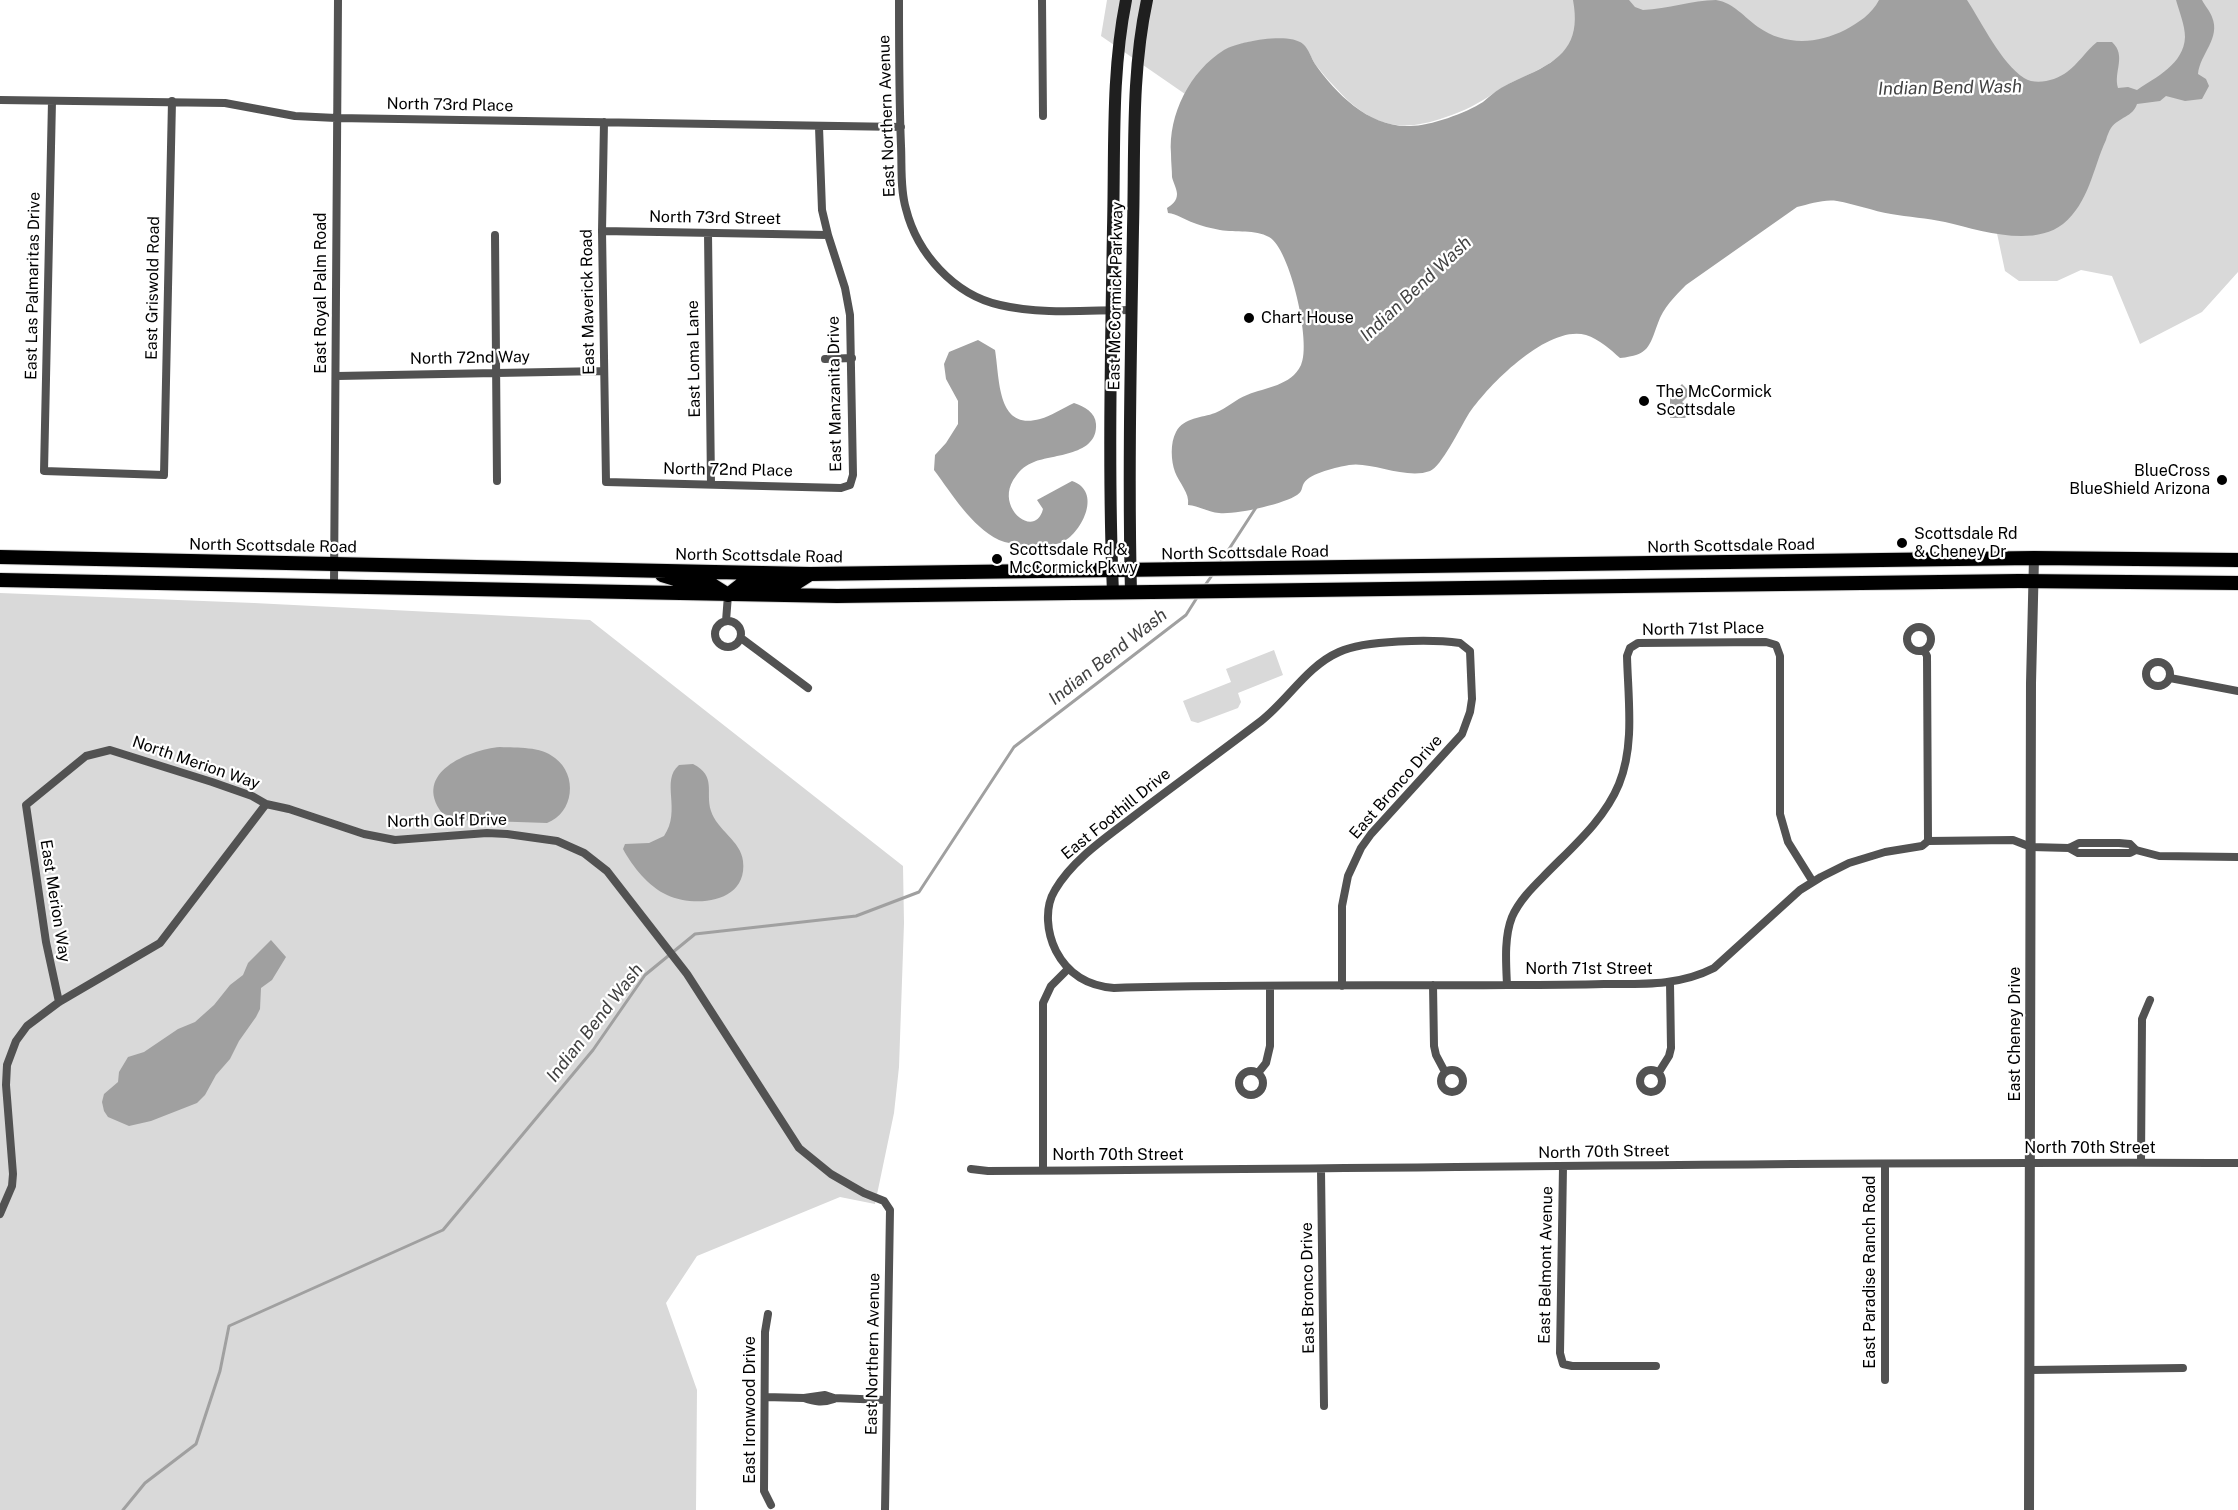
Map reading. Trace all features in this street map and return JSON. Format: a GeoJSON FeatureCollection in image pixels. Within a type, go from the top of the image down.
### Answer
{"type":"FeatureCollection","features":[{"type":"Feature","properties":{"kind":"main road","name":"East McCormick Parkway"},"geometry":{"type":"LineString","coordinates":[[1113,593],[1110,431],[1114,109],[1118,44],[1126,0]]}},
{"type":"Feature","properties":{"kind":"main road","name":"East McCormick Parkway"},"geometry":{"type":"LineString","coordinates":[[1133,593],[1130,570],[1131,310],[1138,56],[1147,0]]}},
{"type":"Feature","properties":{"kind":"main road","name":"North Scottsdale Road"},"geometry":{"type":"LineString","coordinates":[[0,557],[810,574],[2034,558],[2238,560]]}},
{"type":"Feature","properties":{"kind":"main road"},"geometry":{"type":"LineString","coordinates":[[643,570],[685,582],[709,583],[728,595]]}},
{"type":"Feature","properties":{"kind":"main road"},"geometry":{"type":"LineString","coordinates":[[728,595],[742,584],[796,584],[810,574]]}},
{"type":"Feature","properties":{"kind":"main road"},"geometry":{"type":"LineString","coordinates":[[0,580],[728,595],[914,596],[2033,581],[2238,583]]}},
{"type":"Feature","properties":{"kind":"street","name":"East Royal Palm Road"},"geometry":{"type":"LineString","coordinates":[[334,586],[338,0]]}},
{"type":"Feature","properties":{"kind":"street","name":"East Northern Avenue"},"geometry":{"type":"LineString","coordinates":[[899,0],[903,188],[909,220],[925,253],[951,280],[980,298],[998,305],[1050,310],[1131,310]]}},
{"type":"Feature","properties":{"kind":"street"},"geometry":{"type":"LineString","coordinates":[[1042,0],[1043,116]]}},
{"type":"Feature","properties":{"kind":"street","name":"North 73rd Place"},"geometry":{"type":"LineString","coordinates":[[0,100],[225,103],[295,116],[336,118],[901,127]]}},
{"type":"Feature","properties":{"kind":"street","name":"East Las Palmaritas Drive"},"geometry":{"type":"LineString","coordinates":[[52,101],[44,471],[164,475]]}},
{"type":"Feature","properties":{"kind":"street","name":"East Griswold Road"},"geometry":{"type":"LineString","coordinates":[[164,475],[172,101]]}},
{"type":"Feature","properties":{"kind":"street","name":"East Maverick Road"},"geometry":{"type":"LineString","coordinates":[[604,122],[602,231],[606,482]]}},
{"type":"Feature","properties":{"kind":"street","name":"East Manzanita Drive"},"geometry":{"type":"LineString","coordinates":[[819,127],[821,199],[828,235],[849,302],[852,358],[852,475],[850,485]]}},
{"type":"Feature","properties":{"kind":"street","name":"North 73rd Street"},"geometry":{"type":"LineString","coordinates":[[602,231],[828,235]]}},
{"type":"Feature","properties":{"kind":"street","name":"East Loma Lane"},"geometry":{"type":"LineString","coordinates":[[708,233],[711,484]]}},
{"type":"Feature","properties":{"kind":"street"},"geometry":{"type":"LineString","coordinates":[[495,235],[497,481]]}},
{"type":"Feature","properties":{"kind":"street"},"geometry":{"type":"LineString","coordinates":[[825,359],[852,358]]}},
{"type":"Feature","properties":{"kind":"street","name":"North 72nd Way"},"geometry":{"type":"LineString","coordinates":[[337,376],[603,370]]}},
{"type":"Feature","properties":{"kind":"street","name":"North 72nd Place"},"geometry":{"type":"LineString","coordinates":[[606,482],[841,488],[850,485]]}},
{"type":"Feature","properties":{"kind":"street","name":"East Cheney Drive"},"geometry":{"type":"LineString","coordinates":[[2029,1510],[2031,672],[2034,558]]}},
{"type":"Feature","properties":{"kind":"street"},"geometry":{"type":"LineString","coordinates":[[726,621],[728,595]]}},
{"type":"Feature","properties":{"kind":"street"},"geometry":{"type":"LineString","coordinates":[[726,621],[715,630],[717,642],[724,647],[732,647],[741,638]]}},
{"type":"Feature","properties":{"kind":"street"},"geometry":{"type":"LineString","coordinates":[[726,621],[737,625],[741,638],[808,688]]}},
{"type":"Feature","properties":{"kind":"street","name":"East Foothill Drive"},"geometry":{"type":"LineString","coordinates":[[1068,969],[1053,945],[1048,926],[1048,914],[1054,891],[1070,869],[1106,837],[1263,719],[1325,660],[1347,648],[1372,643],[1452,642],[1466,646]]}},
{"type":"Feature","properties":{"kind":"street","name":"North 71st Place"},"geometry":{"type":"LineString","coordinates":[[1507,985],[1506,946],[1512,917],[1530,890],[1598,819],[1619,784],[1627,746],[1627,656],[1630,648],[1638,643],[1766,642],[1776,645],[1780,656],[1780,814],[1788,842],[1813,882]]}},
{"type":"Feature","properties":{"kind":"street","name":"East Bronco Drive"},"geometry":{"type":"LineString","coordinates":[[1342,986],[1342,906],[1348,876],[1361,848],[1371,834],[1462,734],[1472,699],[1472,657],[1466,646]]}},
{"type":"Feature","properties":{"kind":"street"},"geometry":{"type":"LineString","coordinates":[[1924,650],[1927,656],[1928,841]]}},
{"type":"Feature","properties":{"kind":"street"},"geometry":{"type":"LineString","coordinates":[[2170,678],[2238,691]]}},
{"type":"Feature","properties":{"kind":"street","name":"North Merion Way"},"geometry":{"type":"LineString","coordinates":[[26,805],[86,756],[110,750],[212,782],[252,796],[266,804]]}},
{"type":"Feature","properties":{"kind":"street"},"geometry":{"type":"LineString","coordinates":[[0,1214],[12,1186],[6,1085],[7,1065],[16,1041],[27,1026],[59,1002],[160,943],[266,804]]}},
{"type":"Feature","properties":{"kind":"street","name":"North Golf Drive"},"geometry":{"type":"LineString","coordinates":[[266,804],[289,809],[364,834],[395,840],[487,833],[507,834],[557,841],[584,853],[607,871],[687,974],[799,1148],[831,1174],[864,1193],[884,1201]]}},
{"type":"Feature","properties":{"kind":"street","name":"East Merion Way"},"geometry":{"type":"LineString","coordinates":[[26,805],[46,942],[59,1002]]}},
{"type":"Feature","properties":{"kind":"street","name":"North 71st Street"},"geometry":{"type":"LineString","coordinates":[[1068,969],[1082,979],[1104,987],[1670,983],[1700,975],[1714,968],[1800,890],[1813,882],[1849,863],[1885,852],[1922,846],[1928,841],[2013,840],[2031,847],[2069,848],[2078,853],[2130,853],[2136,850]]}},
{"type":"Feature","properties":{"kind":"street","name":"North 71st Street"},"geometry":{"type":"LineString","coordinates":[[2069,848],[2079,843],[2130,844],[2136,850],[2159,856],[2238,857]]}},
{"type":"Feature","properties":{"kind":"street"},"geometry":{"type":"LineString","coordinates":[[2094,843],[2094,853]]}},
{"type":"Feature","properties":{"kind":"street"},"geometry":{"type":"LineString","coordinates":[[1043,1170],[1043,1003],[1051,986],[1068,969]]}},
{"type":"Feature","properties":{"kind":"street"},"geometry":{"type":"LineString","coordinates":[[1659,1072],[1671,1048],[1670,983]]}},
{"type":"Feature","properties":{"kind":"street"},"geometry":{"type":"LineString","coordinates":[[1258,1073],[1266,1063],[1270,1047],[1270,986]]}},
{"type":"Feature","properties":{"kind":"street"},"geometry":{"type":"LineString","coordinates":[[1433,986],[1434,1046],[1445,1072]]}},
{"type":"Feature","properties":{"kind":"street"},"geometry":{"type":"LineString","coordinates":[[2141,1163],[2142,1019],[2150,1000]]}},
{"type":"Feature","properties":{"kind":"street","name":"North 70th Street"},"geometry":{"type":"LineString","coordinates":[[970,1169],[1321,1170],[2238,1163]]}},
{"type":"Feature","properties":{"kind":"street","name":"East Paradise Ranch Road"},"geometry":{"type":"LineString","coordinates":[[1885,1164],[1885,1380]]}},
{"type":"Feature","properties":{"kind":"street","name":"East Belmont Avenue"},"geometry":{"type":"LineString","coordinates":[[1563,1167],[1560,1353],[1563,1364],[1572,1366],[1656,1366]]}},
{"type":"Feature","properties":{"kind":"street","name":"East Bronco Drive"},"geometry":{"type":"LineString","coordinates":[[1321,1170],[1324,1406]]}},
{"type":"Feature","properties":{"kind":"street","name":"East Northern Avenue"},"geometry":{"type":"LineString","coordinates":[[884,1201],[890,1210],[891,1218],[885,1510]]}},
{"type":"Feature","properties":{"kind":"street","name":"East Ironwood Drive"},"geometry":{"type":"LineString","coordinates":[[768,1314],[765,1332],[764,1491],[771,1506]]}},
{"type":"Feature","properties":{"kind":"street"},"geometry":{"type":"LineString","coordinates":[[2030,1370],[2183,1368]]}},
{"type":"Feature","properties":{"kind":"street"},"geometry":{"type":"LineString","coordinates":[[765,1397],[804,1398],[825,1402],[834,1398],[886,1400]]}},
{"type":"Feature","properties":{"kind":"shaded area"},"geometry":{"type":"Polygon","coordinates":[[[1107,0],[2238,0],[2238,272],[2202,312],[2140,344],[2112,276],[2081,270],[2057,281],[2019,281],[2005,271],[1971,111],[1567,48],[1542,68],[1503,87],[1465,110],[1428,122],[1398,125],[1371,117],[1358,109],[1328,80],[1307,51],[1286,39],[1249,42],[1226,50],[1209,63],[1185,94],[1101,36],[1107,0]]]}},
{"type":"Feature","properties":{"kind":"shaded area"},"geometry":{"type":"Polygon","coordinates":[[[0,593],[590,620],[903,866],[904,923],[899,1067],[894,1113],[875,1204],[840,1197],[697,1256],[666,1303],[697,1390],[696,1510],[0,1510],[0,593]]]}},
{"type":"Feature","properties":{"kind":"shaded area"},"geometry":{"type":"Polygon","coordinates":[[[1274,650],[1283,675],[1238,693],[1241,702],[1238,708],[1198,723],[1191,721],[1183,701],[1231,682],[1226,669],[1274,650]]]}},
{"type":"Feature","properties":{"kind":"water"},"geometry":{"type":"Polygon","coordinates":[[[1573,0],[1629,0],[1635,7],[1643,10],[1716,0],[1734,7],[1768,33],[1801,41],[1823,38],[1845,30],[1869,14],[1879,0],[1967,0],[2000,53],[2024,78],[2040,82],[2063,75],[2097,42],[2112,42],[2119,53],[2118,88],[2128,87],[2137,90],[2168,69],[2180,55],[2185,37],[2176,0],[2202,0],[2211,15],[2214,32],[2198,74],[2206,79],[2209,86],[2202,99],[2185,101],[2166,96],[2160,101],[2137,104],[2132,112],[2111,128],[2079,206],[2063,224],[2050,231],[2036,235],[2005,235],[1884,213],[1837,201],[1822,201],[1797,207],[1686,285],[1666,307],[1650,344],[1637,355],[1620,358],[1591,337],[1571,334],[1554,339],[1520,360],[1477,403],[1445,455],[1430,471],[1410,473],[1358,464],[1349,465],[1312,476],[1307,479],[1297,495],[1259,508],[1219,513],[1188,505],[1186,492],[1175,472],[1172,457],[1173,441],[1179,427],[1188,421],[1219,411],[1254,392],[1285,382],[1297,372],[1304,354],[1304,338],[1297,297],[1277,245],[1264,235],[1226,231],[1197,224],[1168,213],[1167,208],[1175,201],[1177,194],[1172,177],[1173,124],[1177,109],[1191,82],[1212,59],[1231,47],[1264,39],[1296,40],[1303,44],[1333,87],[1355,107],[1381,121],[1395,125],[1427,124],[1476,106],[1501,88],[1555,59],[1563,52],[1572,35],[1575,13],[1573,0]]]}},
{"type":"Feature","properties":{"kind":"water"},"geometry":{"type":"Polygon","coordinates":[[[978,340],[995,350],[1003,400],[1008,410],[1016,418],[1026,421],[1040,419],[1074,403],[1089,410],[1094,416],[1095,434],[1090,442],[1073,452],[1029,464],[1018,474],[1010,487],[1009,498],[1012,508],[1025,521],[1032,522],[1039,518],[1043,509],[1037,500],[1072,481],[1081,486],[1088,502],[1083,521],[1063,542],[1032,546],[999,540],[971,518],[934,470],[935,455],[958,424],[958,401],[946,379],[944,364],[949,352],[978,340]]]}},
{"type":"Feature","properties":{"kind":"water"},"geometry":{"type":"Polygon","coordinates":[[[1682,384],[1691,393],[1682,402],[1692,410],[1685,418],[1670,418],[1670,397],[1682,384]]]}},
{"type":"Feature","properties":{"kind":"water"},"geometry":{"type":"Polygon","coordinates":[[[500,747],[543,751],[562,765],[570,783],[570,793],[563,811],[556,818],[547,823],[459,820],[442,813],[435,799],[434,786],[439,775],[448,766],[473,753],[500,747]]]}},
{"type":"Feature","properties":{"kind":"water"},"geometry":{"type":"Polygon","coordinates":[[[693,764],[708,779],[711,811],[718,824],[738,847],[743,861],[742,875],[737,886],[729,894],[705,901],[679,899],[660,891],[642,875],[623,849],[625,844],[649,843],[664,836],[671,816],[671,779],[679,765],[693,764]]]}},
{"type":"Feature","properties":{"kind":"water"},"geometry":{"type":"Polygon","coordinates":[[[271,940],[286,957],[272,980],[261,988],[260,1009],[256,1017],[205,1095],[197,1103],[151,1121],[129,1126],[108,1117],[102,1102],[104,1094],[118,1082],[119,1072],[128,1057],[144,1052],[178,1029],[195,1022],[214,1005],[230,985],[243,975],[248,963],[271,940]]]}},
{"type":"Feature","properties":{"kind":"waterway","name":"Indian Bend Wash"},"geometry":{"type":"LineString","coordinates":[[1220,563],[1257,506]]}},
{"type":"Feature","properties":{"kind":"waterway","name":"Indian Bend Wash"},"geometry":{"type":"LineString","coordinates":[[1203,588],[1213,574]]}},
{"type":"Feature","properties":{"kind":"waterway","name":"Indian Bend Wash"},"geometry":{"type":"LineString","coordinates":[[123,1510],[145,1483],[196,1444],[220,1371],[229,1326],[443,1230],[593,1050],[645,975],[695,934],[856,916],[919,892],[1014,747],[1186,615],[1198,596]]}},
{"type":"Feature","properties":{"kind":"place","name":"Chart House"},"geometry":{"type":"Point","coordinates":[1249,318]}},
{"type":"Feature","properties":{"kind":"place","name":"The McCormick Scottsdale"},"geometry":{"type":"Point","coordinates":[1644,401]}},
{"type":"Feature","properties":{"kind":"place","name":"BlueCross BlueShield Arizona"},"geometry":{"type":"Point","coordinates":[2222,480]}},
{"type":"Feature","properties":{"kind":"place","name":"Scottsdale Rd & Cheney Dr"},"geometry":{"type":"Point","coordinates":[1902,543]}},
{"type":"Feature","properties":{"kind":"place","name":"Scottsdale Rd & McCormick Pkwy"},"geometry":{"type":"Point","coordinates":[997,559]}}]}
